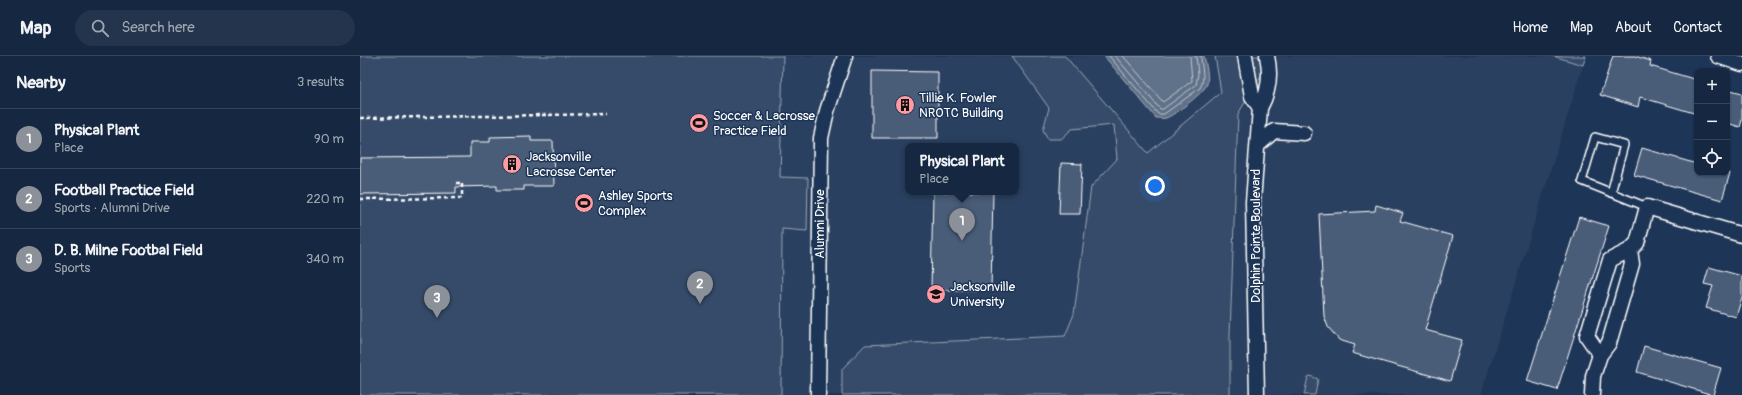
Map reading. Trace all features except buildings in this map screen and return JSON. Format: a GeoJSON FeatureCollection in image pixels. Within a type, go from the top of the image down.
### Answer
{"type":"FeatureCollection","features":[{"type":"Feature","properties":{"kind":"street","name":"Alumni Drive"},"geometry":{"type":"LineString","coordinates":[[818,395],[821,138],[827,111],[845,56]]}},
{"type":"Feature","properties":{"kind":"street"},"geometry":{"type":"LineString","coordinates":[[1244,56],[1252,96],[1260,108],[1265,99],[1268,85],[1269,69],[1267,56]]}},
{"type":"Feature","properties":{"kind":"street"},"geometry":{"type":"LineString","coordinates":[[1718,56],[1742,64]]}},
{"type":"Feature","properties":{"kind":"street","name":"Dolphin Pointe Boulevard"},"geometry":{"type":"LineString","coordinates":[[1256,395],[1253,202],[1260,108]]}},
{"type":"Feature","properties":{"kind":"street"},"geometry":{"type":"LineString","coordinates":[[1258,145],[1274,131],[1304,134]]}},
{"type":"Feature","properties":{"kind":"street"},"geometry":{"type":"LineString","coordinates":[[1600,355],[1586,336],[1610,260],[1630,250],[1637,243],[1647,207],[1742,236]]}},
{"type":"Feature","properties":{"kind":"street"},"geometry":{"type":"LineString","coordinates":[[1592,395],[1593,376],[1600,355],[1609,342],[1632,264],[1630,250]]}},
{"type":"Feature","properties":{"kind":"lane"},"geometry":{"type":"LineString","coordinates":[[1611,193],[1624,145],[1595,137],[1582,181],[1611,193],[1647,207]]}},
{"type":"Feature","properties":{"kind":"path"},"geometry":{"type":"LineString","coordinates":[[360,118],[606,114]]}},
{"type":"Feature","properties":{"kind":"path"},"geometry":{"type":"LineString","coordinates":[[360,199],[462,198],[462,183],[456,183]]}},
{"type":"Feature","properties":{"kind":"shaded area","name":"Jacksonville University"},"geometry":{"type":"Polygon","coordinates":[[[360,56],[1586,56],[1481,395],[360,395],[360,56]]]}},
{"type":"Feature","properties":{"kind":"shaded area","name":"Ashley Sports Complex"},"geometry":{"type":"Polygon","coordinates":[[[360,56],[783,56],[780,177],[808,178],[807,231],[782,229],[781,395],[360,395],[360,56]]]}},
{"type":"Feature","properties":{"kind":"shaded area"},"geometry":{"type":"Polygon","coordinates":[[[1012,56],[1065,56],[1148,153],[1221,92],[1215,56],[1273,56],[1238,114],[1230,334],[1230,395],[842,395],[842,369],[865,345],[1065,336],[1074,314],[1091,187],[1117,159],[1114,125],[1072,129],[1061,139],[1048,139],[1043,130],[1049,108],[1012,56]]]}},
{"type":"Feature","properties":{"kind":"shaded area"},"geometry":{"type":"Polygon","coordinates":[[[1553,56],[1586,56],[1583,65],[1553,56]]]}},
{"type":"Feature","properties":{"kind":"shaded area"},"geometry":{"type":"Polygon","coordinates":[[[1310,376],[1318,379],[1315,395],[1304,395],[1308,377],[1310,376]]]}},
{"type":"Feature","properties":{"kind":"water"},"geometry":{"type":"Polygon","coordinates":[[[1104,56],[1204,56],[1208,81],[1205,88],[1195,98],[1175,113],[1166,118],[1156,118],[1104,56]]]}},
{"type":"Feature","properties":{"kind":"place","name":"Tillie K. Fowler NROTC Building"},"geometry":{"type":"Point","coordinates":[905,105]}},
{"type":"Feature","properties":{"kind":"place","name":"Soccer & Lacrosse Practice Field"},"geometry":{"type":"Point","coordinates":[699,123]}},
{"type":"Feature","properties":{"kind":"place","name":"Jacksonville Lacrosse Center"},"geometry":{"type":"Point","coordinates":[512,164]}},
{"type":"Feature","properties":{"kind":"place","name":"Ashley Sports Complex"},"geometry":{"type":"Point","coordinates":[584,203]}},
{"type":"Feature","properties":{"kind":"place","name":"Physical Plant"},"geometry":{"type":"Point","coordinates":[962,241]}},
{"type":"Feature","properties":{"kind":"place","name":"Jacksonville University"},"geometry":{"type":"Point","coordinates":[936,294]}},
{"type":"Feature","properties":{"kind":"place","name":"Football Practice Field"},"geometry":{"type":"Point","coordinates":[700,304]}},
{"type":"Feature","properties":{"kind":"place","name":"D. B. Milne Footbal Field"},"geometry":{"type":"Point","coordinates":[437,318]}}]}
